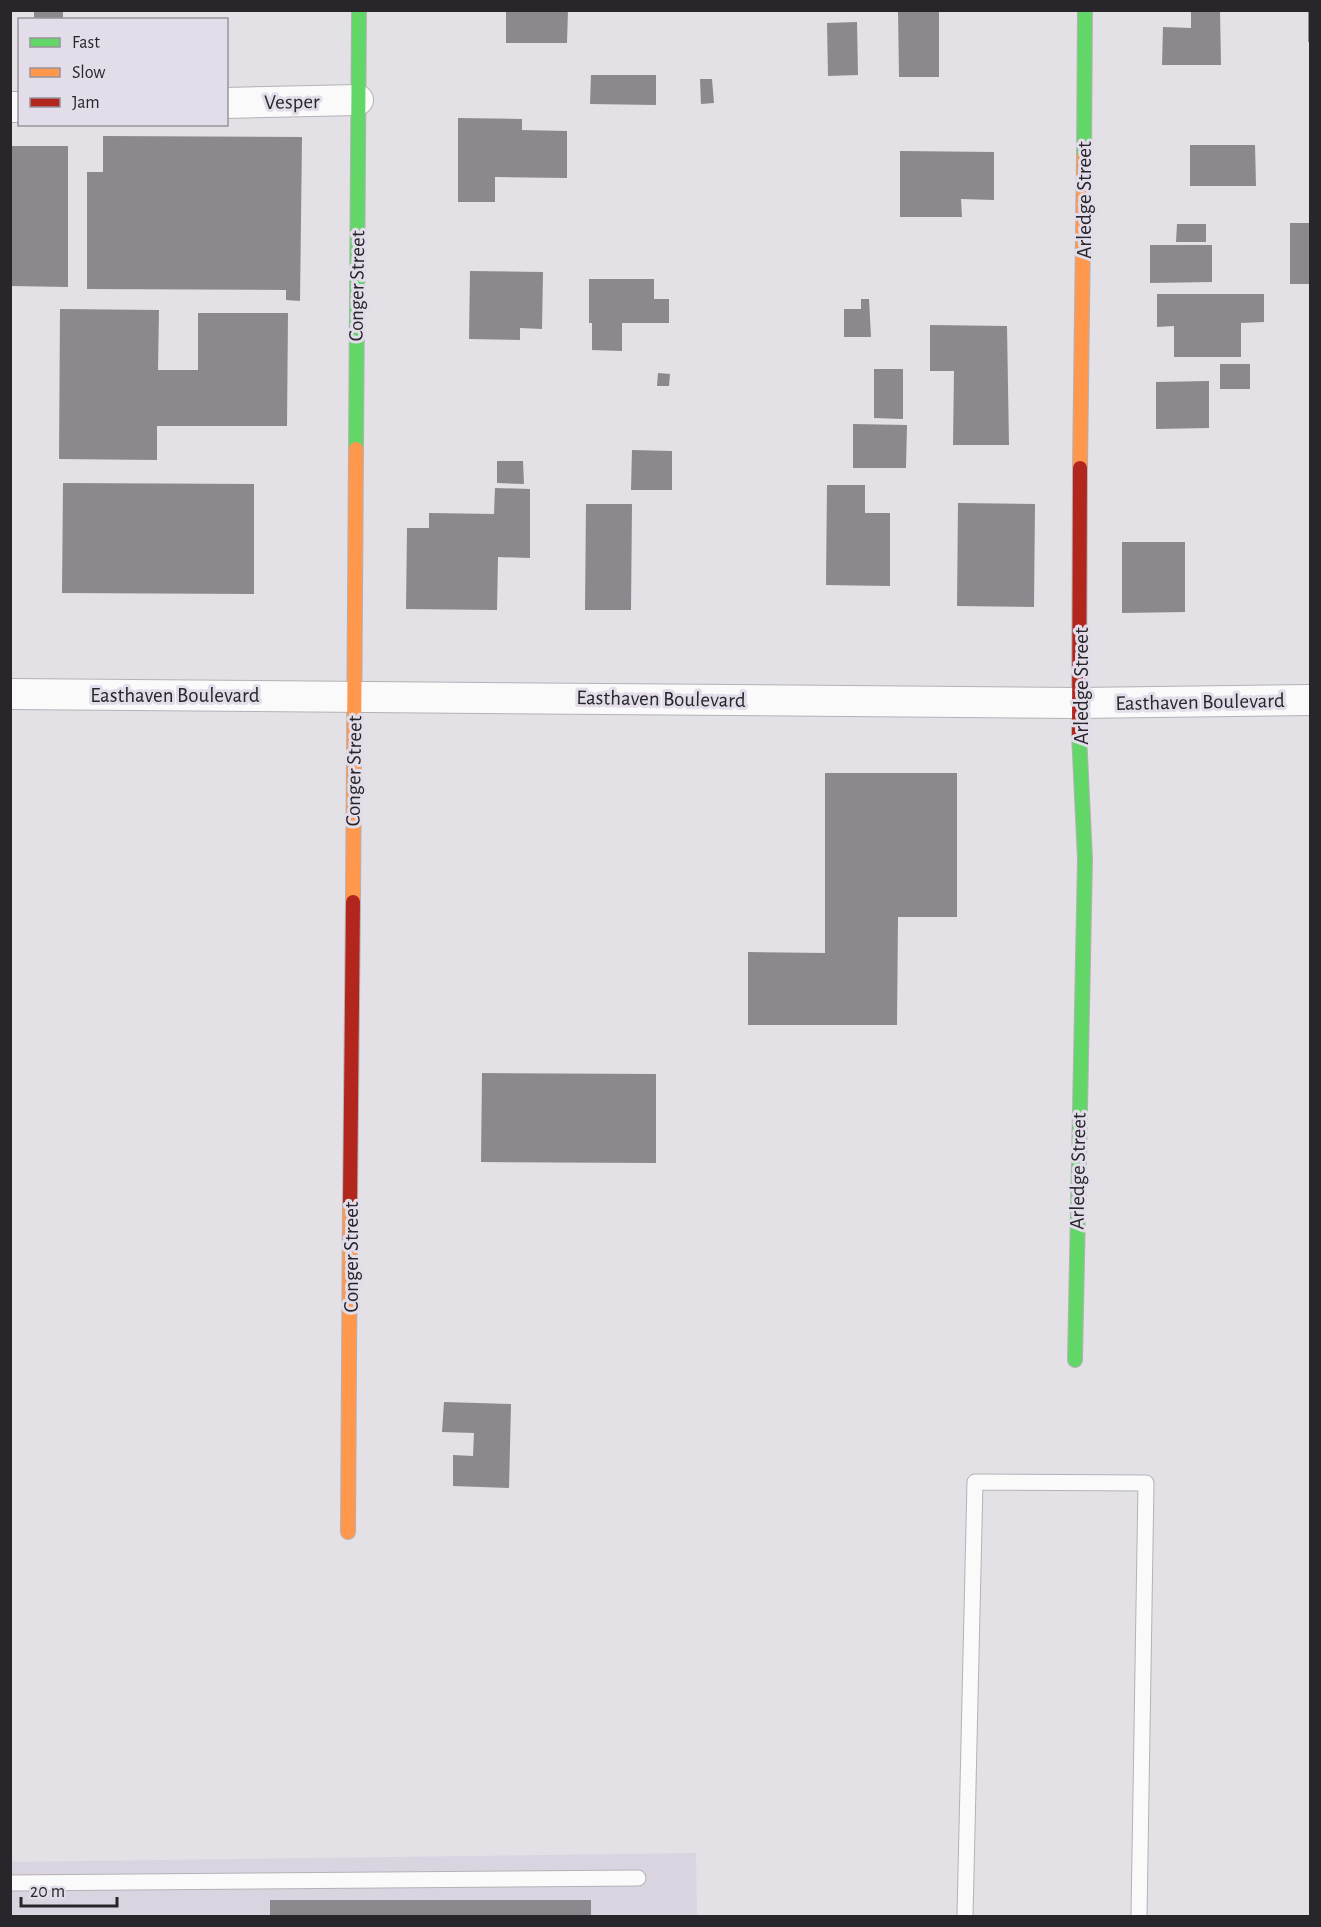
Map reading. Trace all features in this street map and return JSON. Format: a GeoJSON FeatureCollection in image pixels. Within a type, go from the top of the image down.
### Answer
{"type":"FeatureCollection","features":[{"type":"Feature","properties":{"kind":"street","name":"Conger Street"},"geometry":{"type":"LineString","coordinates":[[348,1532],[359,10]]}},
{"type":"Feature","properties":{"kind":"street","name":"Arledge Street"},"geometry":{"type":"LineString","coordinates":[[1075,1360],[1085,859],[1078,703],[1085,10]]}},
{"type":"Feature","properties":{"kind":"street","name":"Vesper"},"geometry":{"type":"LineString","coordinates":[[228,103],[358,100]]}},
{"type":"Feature","properties":{"kind":"street","name":"Easthaven Boulevard"},"geometry":{"type":"LineString","coordinates":[[10,694],[355,695],[1078,703],[1311,700]]}},
{"type":"Feature","properties":{"kind":"lane"},"geometry":{"type":"LineString","coordinates":[[966,1917],[975,1482],[1146,1483],[1139,1917]]}},
{"type":"Feature","properties":{"kind":"lane"},"geometry":{"type":"LineString","coordinates":[[10,1883],[638,1878]]}},
{"type":"Feature","properties":{"kind":"shaded area"},"geometry":{"type":"Polygon","coordinates":[[[696,1853],[697,1916],[11,1916],[10,1862],[696,1853]]]}},
{"type":"Feature","properties":{"kind":"building"},"geometry":{"type":"Polygon","coordinates":[[[34,10],[63,10],[63,18],[34,18],[34,10]]]}},
{"type":"Feature","properties":{"kind":"building"},"geometry":{"type":"Polygon","coordinates":[[[506,10],[568,10],[567,43],[506,43],[506,10]]]}},
{"type":"Feature","properties":{"kind":"building"},"geometry":{"type":"Polygon","coordinates":[[[898,10],[939,10],[939,77],[899,77],[898,10]]]}},
{"type":"Feature","properties":{"kind":"building"},"geometry":{"type":"Polygon","coordinates":[[[1191,10],[1220,10],[1221,65],[1162,65],[1163,27],[1191,28],[1191,10]]]}},
{"type":"Feature","properties":{"kind":"building"},"geometry":{"type":"Polygon","coordinates":[[[1308,10],[1310,10],[1310,42],[1308,42],[1308,10]]]}},
{"type":"Feature","properties":{"kind":"building"},"geometry":{"type":"Polygon","coordinates":[[[857,22],[858,75],[828,76],[827,23],[857,22]]]}},
{"type":"Feature","properties":{"kind":"building"},"geometry":{"type":"Polygon","coordinates":[[[591,75],[656,75],[656,105],[590,104],[591,75]]]}},
{"type":"Feature","properties":{"kind":"building"},"geometry":{"type":"Polygon","coordinates":[[[700,79],[712,79],[714,103],[701,104],[700,79]]]}},
{"type":"Feature","properties":{"kind":"building"},"geometry":{"type":"Polygon","coordinates":[[[458,118],[522,119],[522,130],[567,131],[567,178],[495,177],[495,202],[458,202],[458,118]]]}},
{"type":"Feature","properties":{"kind":"building"},"geometry":{"type":"Polygon","coordinates":[[[103,136],[302,137],[300,301],[286,300],[286,290],[87,289],[87,172],[103,172],[103,136]]]}},
{"type":"Feature","properties":{"kind":"building"},"geometry":{"type":"Polygon","coordinates":[[[1190,145],[1255,145],[1256,186],[1190,186],[1190,145]]]}},
{"type":"Feature","properties":{"kind":"building"},"geometry":{"type":"Polygon","coordinates":[[[10,146],[68,146],[68,287],[10,286],[10,146]]]}},
{"type":"Feature","properties":{"kind":"building"},"geometry":{"type":"Polygon","coordinates":[[[900,151],[994,152],[994,200],[961,199],[962,217],[900,217],[900,151]]]}},
{"type":"Feature","properties":{"kind":"building"},"geometry":{"type":"Polygon","coordinates":[[[1290,223],[1310,223],[1310,284],[1290,284],[1290,223]]]}},
{"type":"Feature","properties":{"kind":"building"},"geometry":{"type":"Polygon","coordinates":[[[1177,224],[1206,224],[1206,242],[1176,242],[1177,224]]]}},
{"type":"Feature","properties":{"kind":"building"},"geometry":{"type":"Polygon","coordinates":[[[1150,245],[1212,245],[1212,282],[1150,283],[1150,245]]]}},
{"type":"Feature","properties":{"kind":"building"},"geometry":{"type":"Polygon","coordinates":[[[470,271],[543,272],[542,329],[520,328],[520,340],[469,339],[470,271]]]}},
{"type":"Feature","properties":{"kind":"building"},"geometry":{"type":"Polygon","coordinates":[[[589,279],[654,279],[654,299],[669,299],[669,323],[622,323],[622,351],[592,350],[592,323],[589,323],[589,279]]]}},
{"type":"Feature","properties":{"kind":"building"},"geometry":{"type":"Polygon","coordinates":[[[1157,294],[1264,294],[1264,322],[1241,323],[1241,357],[1174,357],[1174,326],[1157,327],[1157,294]]]}},
{"type":"Feature","properties":{"kind":"building"},"geometry":{"type":"Polygon","coordinates":[[[861,299],[869,299],[871,337],[844,337],[844,309],[861,309],[861,299]]]}},
{"type":"Feature","properties":{"kind":"building"},"geometry":{"type":"Polygon","coordinates":[[[60,309],[159,310],[158,370],[198,370],[198,313],[288,313],[287,426],[157,426],[157,460],[59,459],[60,309]]]}},
{"type":"Feature","properties":{"kind":"building"},"geometry":{"type":"Polygon","coordinates":[[[930,325],[1007,326],[1009,445],[953,445],[954,371],[930,371],[930,325]]]}},
{"type":"Feature","properties":{"kind":"building"},"geometry":{"type":"Polygon","coordinates":[[[1220,364],[1250,364],[1250,389],[1220,389],[1220,364]]]}},
{"type":"Feature","properties":{"kind":"building"},"geometry":{"type":"Polygon","coordinates":[[[874,369],[903,369],[903,419],[874,418],[874,369]]]}},
{"type":"Feature","properties":{"kind":"building"},"geometry":{"type":"Polygon","coordinates":[[[658,373],[670,374],[669,386],[657,386],[658,373]]]}},
{"type":"Feature","properties":{"kind":"building"},"geometry":{"type":"Polygon","coordinates":[[[1209,381],[1209,428],[1156,429],[1156,382],[1209,381]]]}},
{"type":"Feature","properties":{"kind":"building"},"geometry":{"type":"Polygon","coordinates":[[[853,424],[907,425],[906,468],[853,468],[853,424]]]}},
{"type":"Feature","properties":{"kind":"building"},"geometry":{"type":"Polygon","coordinates":[[[632,450],[672,451],[672,490],[631,490],[632,450]]]}},
{"type":"Feature","properties":{"kind":"building"},"geometry":{"type":"Polygon","coordinates":[[[497,461],[523,461],[524,484],[497,483],[497,461]]]}},
{"type":"Feature","properties":{"kind":"building"},"geometry":{"type":"Polygon","coordinates":[[[63,483],[254,484],[254,594],[62,593],[63,483]]]}},
{"type":"Feature","properties":{"kind":"building"},"geometry":{"type":"Polygon","coordinates":[[[827,485],[865,485],[865,513],[890,513],[890,586],[826,585],[827,485]]]}},
{"type":"Feature","properties":{"kind":"building"},"geometry":{"type":"Polygon","coordinates":[[[495,488],[530,489],[530,558],[498,557],[497,610],[406,609],[407,528],[429,528],[429,513],[494,514],[495,488]]]}},
{"type":"Feature","properties":{"kind":"building"},"geometry":{"type":"Polygon","coordinates":[[[958,503],[1035,504],[1034,607],[957,606],[958,503]]]}},
{"type":"Feature","properties":{"kind":"building"},"geometry":{"type":"Polygon","coordinates":[[[586,504],[632,504],[631,610],[585,610],[586,504]]]}},
{"type":"Feature","properties":{"kind":"building"},"geometry":{"type":"Polygon","coordinates":[[[1122,542],[1185,542],[1185,612],[1122,613],[1122,542]]]}},
{"type":"Feature","properties":{"kind":"building"},"geometry":{"type":"Polygon","coordinates":[[[825,773],[957,773],[957,917],[898,917],[897,1025],[748,1025],[748,952],[825,953],[825,773]]]}},
{"type":"Feature","properties":{"kind":"building"},"geometry":{"type":"Polygon","coordinates":[[[482,1073],[656,1074],[656,1163],[481,1162],[482,1073]]]}},
{"type":"Feature","properties":{"kind":"building"},"geometry":{"type":"Polygon","coordinates":[[[444,1402],[511,1404],[509,1488],[453,1486],[453,1455],[473,1456],[474,1433],[442,1432],[444,1402]]]}},
{"type":"Feature","properties":{"kind":"building"},"geometry":{"type":"Polygon","coordinates":[[[270,1900],[591,1900],[591,1916],[270,1916],[270,1900]]]}},
{"type":"Feature","properties":{"kind":"traffic: fast"},"geometry":{"type":"LineString","coordinates":[[356,449],[359,10]]}},
{"type":"Feature","properties":{"kind":"traffic: fast"},"geometry":{"type":"LineString","coordinates":[[1084,156],[1085,10]]}},
{"type":"Feature","properties":{"kind":"traffic: fast"},"geometry":{"type":"LineString","coordinates":[[1075,1360],[1085,859],[1079,734]]}},
{"type":"Feature","properties":{"kind":"traffic: slow"},"geometry":{"type":"LineString","coordinates":[[1080,468],[1084,156]]}},
{"type":"Feature","properties":{"kind":"traffic: slow"},"geometry":{"type":"LineString","coordinates":[[353,902],[356,449]]}},
{"type":"Feature","properties":{"kind":"traffic: slow"},"geometry":{"type":"LineString","coordinates":[[348,1532],[350,1203]]}},
{"type":"Feature","properties":{"kind":"traffic: jam"},"geometry":{"type":"LineString","coordinates":[[1079,734],[1080,468]]}},
{"type":"Feature","properties":{"kind":"traffic: jam"},"geometry":{"type":"LineString","coordinates":[[350,1203],[353,902]]}}]}
